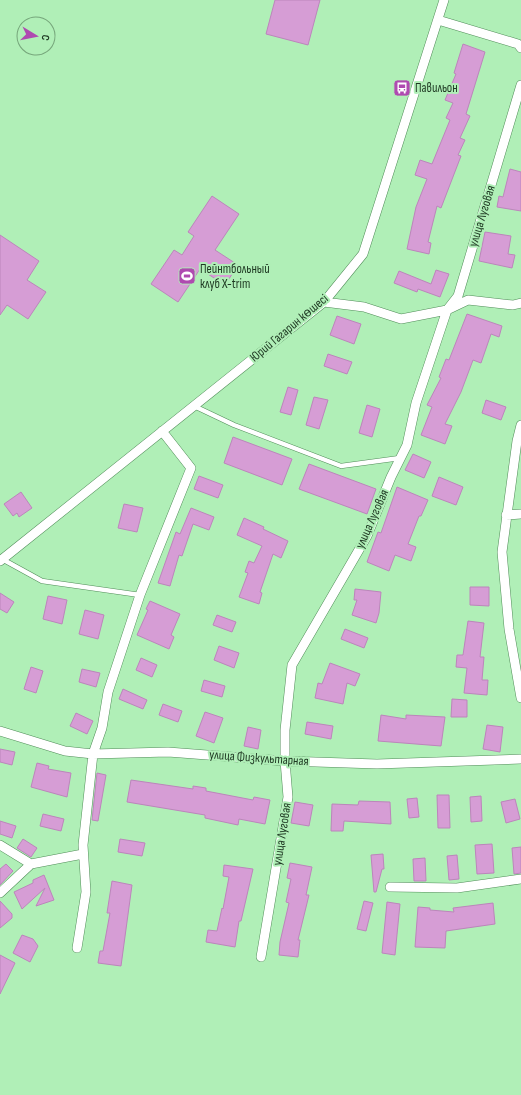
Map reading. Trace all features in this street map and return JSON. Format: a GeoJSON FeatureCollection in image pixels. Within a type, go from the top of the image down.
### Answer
{"type":"FeatureCollection","features":[{"type":"Feature","properties":{"kind":"street","name":"Юрий Гагарин көшесі"},"geometry":{"type":"LineString","coordinates":[[1,560],[324,302],[363,254],[444,0]]}},
{"type":"Feature","properties":{"kind":"street"},"geometry":{"type":"LineString","coordinates":[[438,20],[518,44],[521,48]]}},
{"type":"Feature","properties":{"kind":"street","name":"улица Луговая"},"geometry":{"type":"LineString","coordinates":[[261,957],[288,796],[285,761],[285,730],[292,665],[367,536],[407,445],[416,403],[447,310],[458,296],[521,85]]}},
{"type":"Feature","properties":{"kind":"street"},"geometry":{"type":"LineString","coordinates":[[324,302],[364,307],[401,319],[447,310],[468,300],[512,305],[521,303]]}},
{"type":"Feature","properties":{"kind":"street"},"geometry":{"type":"LineString","coordinates":[[521,425],[517,441],[502,552],[509,630],[517,652],[521,698]]}},
{"type":"Feature","properties":{"kind":"street"},"geometry":{"type":"LineString","coordinates":[[77,948],[86,892],[83,844],[93,754],[102,728],[108,692],[140,595],[191,468],[162,431]]}},
{"type":"Feature","properties":{"kind":"street"},"geometry":{"type":"LineString","coordinates":[[506,515],[521,514]]}},
{"type":"Feature","properties":{"kind":"street","name":"улица Физкультарная"},"geometry":{"type":"LineString","coordinates":[[0,731],[65,751],[93,754],[168,752],[285,761],[377,764],[521,759]]}},
{"type":"Feature","properties":{"kind":"street"},"geometry":{"type":"LineString","coordinates":[[0,845],[31,864]]}},
{"type":"Feature","properties":{"kind":"street"},"geometry":{"type":"LineString","coordinates":[[0,893],[31,864],[83,854]]}},
{"type":"Feature","properties":{"kind":"street"},"geometry":{"type":"LineString","coordinates":[[390,887],[457,888],[521,879]]}},
{"type":"Feature","properties":{"kind":"lane"},"geometry":{"type":"LineString","coordinates":[[194,406],[234,425],[341,466],[400,458]]}},
{"type":"Feature","properties":{"kind":"lane"},"geometry":{"type":"LineString","coordinates":[[1,560],[42,581],[140,595]]}},
{"type":"Feature","properties":{"kind":"building"},"geometry":{"type":"Polygon","coordinates":[[[275,0],[320,0],[308,45],[266,34],[275,0]]]}},
{"type":"Feature","properties":{"kind":"building"},"geometry":{"type":"Polygon","coordinates":[[[463,44],[485,52],[466,114],[470,116],[460,138],[465,140],[458,155],[461,156],[441,208],[437,206],[428,242],[431,243],[429,254],[407,249],[416,207],[427,179],[415,175],[420,160],[432,164],[450,120],[446,118],[453,103],[445,100],[456,74],[454,73],[463,44]]]}},
{"type":"Feature","properties":{"kind":"building"},"geometry":{"type":"Polygon","coordinates":[[[510,169],[521,172],[521,211],[497,207],[499,196],[503,197],[510,169]]]}},
{"type":"Feature","properties":{"kind":"building"},"geometry":{"type":"Polygon","coordinates":[[[212,196],[239,214],[215,250],[238,265],[225,285],[200,269],[178,302],[151,284],[174,250],[182,255],[194,236],[188,232],[212,196]]]}},
{"type":"Feature","properties":{"kind":"building"},"geometry":{"type":"Polygon","coordinates":[[[485,232],[511,236],[508,254],[515,255],[512,268],[479,261],[485,232]]]}},
{"type":"Feature","properties":{"kind":"building"},"geometry":{"type":"Polygon","coordinates":[[[0,235],[39,261],[27,280],[46,292],[28,319],[7,305],[0,315],[0,235]]]}},
{"type":"Feature","properties":{"kind":"building"},"geometry":{"type":"Polygon","coordinates":[[[436,270],[449,274],[440,297],[418,289],[417,292],[394,283],[399,271],[431,284],[436,270]]]}},
{"type":"Feature","properties":{"kind":"building"},"geometry":{"type":"Polygon","coordinates":[[[467,314],[502,326],[499,337],[491,334],[481,363],[473,360],[461,392],[445,424],[452,426],[445,444],[421,435],[432,407],[427,405],[441,378],[439,377],[446,359],[449,360],[467,314]]]}},
{"type":"Feature","properties":{"kind":"building"},"geometry":{"type":"Polygon","coordinates":[[[337,316],[361,324],[354,344],[330,335],[337,316]]]}},
{"type":"Feature","properties":{"kind":"building"},"geometry":{"type":"Polygon","coordinates":[[[328,354],[352,362],[347,374],[324,366],[328,354]]]}},
{"type":"Feature","properties":{"kind":"building"},"geometry":{"type":"Polygon","coordinates":[[[288,387],[298,390],[291,415],[280,412],[288,387]]]}},
{"type":"Feature","properties":{"kind":"building"},"geometry":{"type":"Polygon","coordinates":[[[314,397],[328,400],[319,429],[306,425],[314,397]]]}},
{"type":"Feature","properties":{"kind":"building"},"geometry":{"type":"Polygon","coordinates":[[[486,400],[506,407],[501,420],[482,413],[486,400]]]}},
{"type":"Feature","properties":{"kind":"building"},"geometry":{"type":"Polygon","coordinates":[[[367,405],[380,409],[372,437],[359,433],[367,405]]]}},
{"type":"Feature","properties":{"kind":"building"},"geometry":{"type":"Polygon","coordinates":[[[233,437],[292,459],[282,485],[224,463],[233,437]]]}},
{"type":"Feature","properties":{"kind":"building"},"geometry":{"type":"Polygon","coordinates":[[[413,454],[431,462],[424,478],[405,470],[413,454]]]}},
{"type":"Feature","properties":{"kind":"building"},"geometry":{"type":"Polygon","coordinates":[[[309,464],[376,489],[367,514],[299,489],[309,464]]]}},
{"type":"Feature","properties":{"kind":"building"},"geometry":{"type":"Polygon","coordinates":[[[199,476],[223,485],[218,498],[194,489],[199,476]]]}},
{"type":"Feature","properties":{"kind":"building"},"geometry":{"type":"Polygon","coordinates":[[[439,477],[463,487],[456,505],[432,496],[439,477]]]}},
{"type":"Feature","properties":{"kind":"building"},"geometry":{"type":"Polygon","coordinates":[[[397,487],[428,500],[421,516],[419,516],[408,544],[416,547],[411,561],[395,555],[389,571],[367,562],[378,532],[381,533],[397,487]]]}},
{"type":"Feature","properties":{"kind":"building"},"geometry":{"type":"Polygon","coordinates":[[[21,492],[32,508],[19,517],[17,513],[13,516],[4,504],[21,492]]]}},
{"type":"Feature","properties":{"kind":"building"},"geometry":{"type":"Polygon","coordinates":[[[124,504],[143,508],[137,532],[118,528],[124,504]]]}},
{"type":"Feature","properties":{"kind":"building"},"geometry":{"type":"Polygon","coordinates":[[[191,508],[214,517],[209,530],[193,524],[182,556],[179,555],[170,586],[158,583],[176,532],[180,534],[191,508]]]}},
{"type":"Feature","properties":{"kind":"building"},"geometry":{"type":"Polygon","coordinates":[[[244,518],[264,527],[263,529],[288,541],[281,558],[273,554],[260,592],[262,593],[259,604],[239,597],[248,573],[245,572],[249,561],[254,563],[262,546],[237,535],[244,518]]]}},
{"type":"Feature","properties":{"kind":"building"},"geometry":{"type":"Polygon","coordinates":[[[470,587],[489,587],[489,606],[470,605],[470,587]]]}},
{"type":"Feature","properties":{"kind":"building"},"geometry":{"type":"Polygon","coordinates":[[[355,589],[381,592],[379,613],[376,623],[352,615],[357,600],[354,600],[355,589]]]}},
{"type":"Feature","properties":{"kind":"building"},"geometry":{"type":"Polygon","coordinates":[[[0,593],[14,602],[7,613],[0,609],[0,593]]]}},
{"type":"Feature","properties":{"kind":"building"},"geometry":{"type":"Polygon","coordinates":[[[48,596],[67,600],[62,624],[43,619],[48,596]]]}},
{"type":"Feature","properties":{"kind":"building"},"geometry":{"type":"Polygon","coordinates":[[[150,601],[180,614],[171,635],[174,637],[169,649],[137,635],[148,610],[146,609],[150,601]]]}},
{"type":"Feature","properties":{"kind":"building"},"geometry":{"type":"Polygon","coordinates":[[[85,610],[104,615],[98,639],[79,634],[85,610]]]}},
{"type":"Feature","properties":{"kind":"building"},"geometry":{"type":"Polygon","coordinates":[[[217,615],[236,622],[232,632],[213,625],[217,615]]]}},
{"type":"Feature","properties":{"kind":"building"},"geometry":{"type":"Polygon","coordinates":[[[468,621],[484,623],[480,657],[484,657],[482,680],[488,680],[487,695],[464,693],[467,668],[456,667],[457,655],[463,655],[468,621]]]}},
{"type":"Feature","properties":{"kind":"building"},"geometry":{"type":"Polygon","coordinates":[[[345,629],[368,638],[364,648],[341,639],[345,629]]]}},
{"type":"Feature","properties":{"kind":"building"},"geometry":{"type":"Polygon","coordinates":[[[219,646],[239,653],[234,668],[214,660],[219,646]]]}},
{"type":"Feature","properties":{"kind":"building"},"geometry":{"type":"Polygon","coordinates":[[[141,658],[157,665],[152,677],[136,670],[141,658]]]}},
{"type":"Feature","properties":{"kind":"building"},"geometry":{"type":"Polygon","coordinates":[[[330,663],[360,674],[355,686],[347,683],[343,704],[315,698],[318,683],[322,684],[330,663]]]}},
{"type":"Feature","properties":{"kind":"building"},"geometry":{"type":"Polygon","coordinates":[[[31,667],[43,671],[36,693],[24,689],[31,667]]]}},
{"type":"Feature","properties":{"kind":"building"},"geometry":{"type":"Polygon","coordinates":[[[82,669],[100,673],[96,687],[79,682],[82,669]]]}},
{"type":"Feature","properties":{"kind":"building"},"geometry":{"type":"Polygon","coordinates":[[[204,680],[225,686],[222,697],[201,691],[204,680]]]}},
{"type":"Feature","properties":{"kind":"building"},"geometry":{"type":"Polygon","coordinates":[[[123,689],[147,700],[143,709],[119,699],[123,689]]]}},
{"type":"Feature","properties":{"kind":"building"},"geometry":{"type":"Polygon","coordinates":[[[452,699],[467,700],[467,717],[451,717],[452,699]]]}},
{"type":"Feature","properties":{"kind":"building"},"geometry":{"type":"Polygon","coordinates":[[[163,704],[182,711],[178,722],[159,715],[163,704]]]}},
{"type":"Feature","properties":{"kind":"building"},"geometry":{"type":"Polygon","coordinates":[[[205,712],[223,718],[214,743],[196,736],[205,712]]]}},
{"type":"Feature","properties":{"kind":"building"},"geometry":{"type":"Polygon","coordinates":[[[76,713],[93,721],[87,734],[70,726],[76,713]]]}},
{"type":"Feature","properties":{"kind":"building"},"geometry":{"type":"Polygon","coordinates":[[[381,715],[406,719],[406,715],[445,717],[441,746],[378,741],[381,715]]]}},
{"type":"Feature","properties":{"kind":"building"},"geometry":{"type":"Polygon","coordinates":[[[307,722],[333,726],[331,739],[305,734],[307,722]]]}},
{"type":"Feature","properties":{"kind":"building"},"geometry":{"type":"Polygon","coordinates":[[[487,725],[503,727],[500,752],[483,749],[487,725]]]}},
{"type":"Feature","properties":{"kind":"building"},"geometry":{"type":"Polygon","coordinates":[[[248,727],[261,730],[258,749],[244,746],[248,727]]]}},
{"type":"Feature","properties":{"kind":"building"},"geometry":{"type":"Polygon","coordinates":[[[0,749],[15,752],[12,765],[0,762],[0,749]]]}},
{"type":"Feature","properties":{"kind":"building"},"geometry":{"type":"Polygon","coordinates":[[[37,763],[49,766],[48,769],[71,773],[67,797],[31,787],[37,763]]]}},
{"type":"Feature","properties":{"kind":"building"},"geometry":{"type":"Polygon","coordinates":[[[97,773],[106,775],[98,821],[92,820],[97,773]]]}},
{"type":"Feature","properties":{"kind":"building"},"geometry":{"type":"Polygon","coordinates":[[[131,780],[193,789],[193,786],[206,788],[206,791],[253,800],[254,797],[270,800],[265,824],[239,819],[238,825],[205,818],[205,815],[127,802],[131,780]]]}},
{"type":"Feature","properties":{"kind":"building"},"geometry":{"type":"Polygon","coordinates":[[[437,795],[449,795],[450,828],[438,828],[437,795]]]}},
{"type":"Feature","properties":{"kind":"building"},"geometry":{"type":"Polygon","coordinates":[[[481,796],[482,821],[471,822],[470,797],[481,796]]]}},
{"type":"Feature","properties":{"kind":"building"},"geometry":{"type":"Polygon","coordinates":[[[417,798],[419,817],[409,818],[407,799],[417,798]]]}},
{"type":"Feature","properties":{"kind":"building"},"geometry":{"type":"Polygon","coordinates":[[[515,799],[520,819],[506,823],[501,802],[515,799]]]}},
{"type":"Feature","properties":{"kind":"building"},"geometry":{"type":"Polygon","coordinates":[[[359,801],[390,802],[391,824],[344,821],[343,831],[331,831],[332,804],[358,805],[359,801]]]}},
{"type":"Feature","properties":{"kind":"building"},"geometry":{"type":"Polygon","coordinates":[[[295,802],[313,805],[309,826],[291,823],[295,802]]]}},
{"type":"Feature","properties":{"kind":"building"},"geometry":{"type":"Polygon","coordinates":[[[43,814],[64,819],[61,831],[40,826],[43,814]]]}},
{"type":"Feature","properties":{"kind":"building"},"geometry":{"type":"Polygon","coordinates":[[[0,821],[16,826],[12,838],[0,834],[0,821]]]}},
{"type":"Feature","properties":{"kind":"building"},"geometry":{"type":"Polygon","coordinates":[[[23,839],[37,848],[31,857],[17,848],[23,839]]]}},
{"type":"Feature","properties":{"kind":"building"},"geometry":{"type":"Polygon","coordinates":[[[120,839],[145,843],[142,856],[118,852],[120,839]]]}},
{"type":"Feature","properties":{"kind":"building"},"geometry":{"type":"Polygon","coordinates":[[[492,844],[494,873],[477,874],[475,845],[492,844]]]}},
{"type":"Feature","properties":{"kind":"building"},"geometry":{"type":"Polygon","coordinates":[[[521,847],[521,873],[514,874],[512,848],[521,847]]]}},
{"type":"Feature","properties":{"kind":"building"},"geometry":{"type":"Polygon","coordinates":[[[383,854],[384,869],[382,869],[376,892],[374,892],[371,855],[383,854]]]}},
{"type":"Feature","properties":{"kind":"building"},"geometry":{"type":"Polygon","coordinates":[[[457,855],[459,879],[449,880],[447,856],[457,855]]]}},
{"type":"Feature","properties":{"kind":"building"},"geometry":{"type":"Polygon","coordinates":[[[425,858],[426,881],[414,881],[413,859],[425,858]]]}},
{"type":"Feature","properties":{"kind":"building"},"geometry":{"type":"Polygon","coordinates":[[[290,863],[312,867],[306,895],[309,895],[298,940],[300,940],[298,957],[279,955],[280,942],[289,903],[286,902],[291,879],[287,878],[290,863]]]}},
{"type":"Feature","properties":{"kind":"building"},"geometry":{"type":"Polygon","coordinates":[[[6,864],[13,871],[0,885],[0,869],[6,864]]]}},
{"type":"Feature","properties":{"kind":"building"},"geometry":{"type":"Polygon","coordinates":[[[224,865],[253,869],[241,921],[239,921],[235,947],[206,942],[208,930],[217,931],[222,908],[223,909],[229,877],[223,876],[224,865]]]}},
{"type":"Feature","properties":{"kind":"building"},"geometry":{"type":"Polygon","coordinates":[[[44,875],[54,900],[36,906],[45,888],[22,909],[14,892],[33,883],[33,880],[44,875]]]}},
{"type":"Feature","properties":{"kind":"building"},"geometry":{"type":"Polygon","coordinates":[[[112,881],[132,885],[121,966],[98,963],[100,951],[103,951],[110,913],[107,913],[112,881]]]}},
{"type":"Feature","properties":{"kind":"building"},"geometry":{"type":"Polygon","coordinates":[[[0,901],[12,914],[12,918],[0,928],[0,901]]]}},
{"type":"Feature","properties":{"kind":"building"},"geometry":{"type":"Polygon","coordinates":[[[364,901],[373,903],[366,931],[357,929],[364,901]]]}},
{"type":"Feature","properties":{"kind":"building"},"geometry":{"type":"Polygon","coordinates":[[[387,902],[400,904],[395,955],[382,953],[387,902]]]}},
{"type":"Feature","properties":{"kind":"building"},"geometry":{"type":"Polygon","coordinates":[[[493,903],[495,924],[446,931],[445,948],[415,947],[418,907],[430,908],[430,910],[454,912],[453,908],[493,903]]]}},
{"type":"Feature","properties":{"kind":"building"},"geometry":{"type":"Polygon","coordinates":[[[22,935],[33,939],[38,946],[30,962],[13,953],[22,935]]]}},
{"type":"Feature","properties":{"kind":"building"},"geometry":{"type":"Polygon","coordinates":[[[0,955],[15,963],[0,994],[0,955]]]}},
{"type":"Feature","properties":{"kind":"place","name":"Павильон"},"geometry":{"type":"Point","coordinates":[402,88]}},
{"type":"Feature","properties":{"kind":"place","name":"Пейнтбольный клуб X-trim"},"geometry":{"type":"Point","coordinates":[187,276]}}]}
